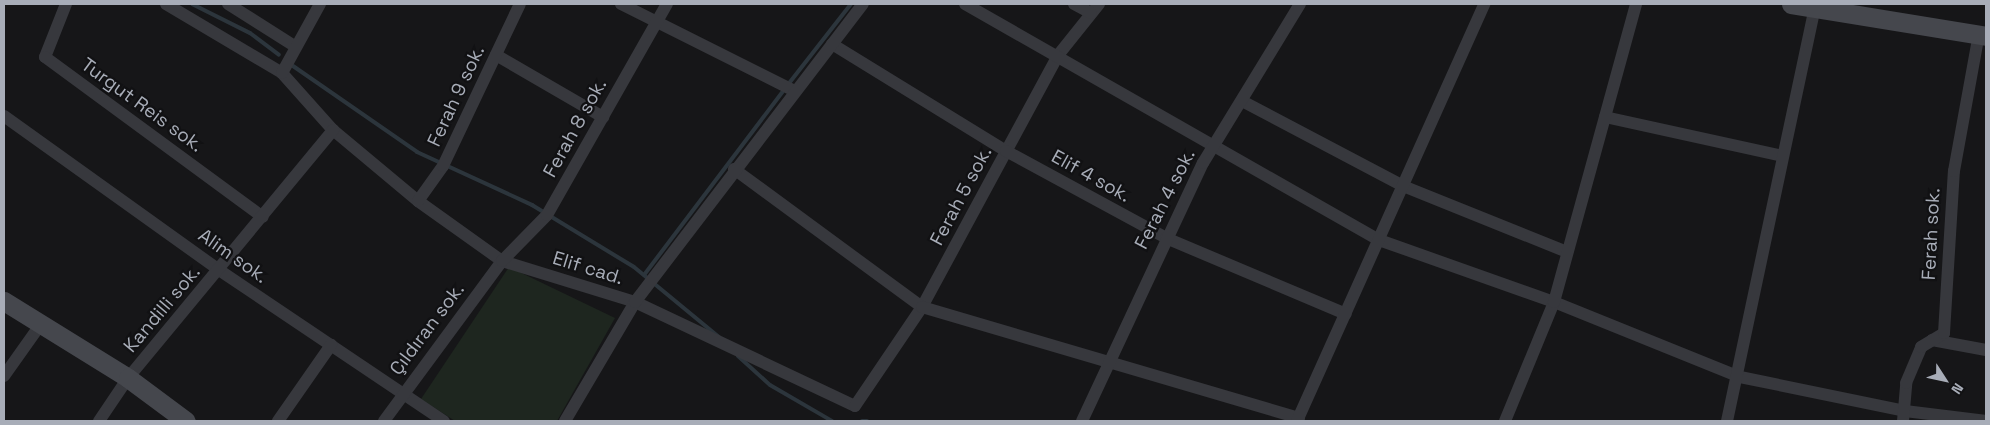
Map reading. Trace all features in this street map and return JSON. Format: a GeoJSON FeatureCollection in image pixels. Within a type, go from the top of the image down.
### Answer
{"type":"FeatureCollection","features":[{"type":"Feature","properties":{"kind":"main road"},"geometry":{"type":"LineString","coordinates":[[1791,4],[1982,35]]}},
{"type":"Feature","properties":{"kind":"main road"},"geometry":{"type":"LineString","coordinates":[[4,301],[128,378],[186,421]]}},
{"type":"Feature","properties":{"kind":"street","name":"Turgut Reis sok."},"geometry":{"type":"LineString","coordinates":[[66,4],[45,57],[263,217]]}},
{"type":"Feature","properties":{"kind":"street"},"geometry":{"type":"LineString","coordinates":[[166,4],[282,72],[320,4]]}},
{"type":"Feature","properties":{"kind":"street"},"geometry":{"type":"LineString","coordinates":[[228,4],[296,47]]}},
{"type":"Feature","properties":{"kind":"street","name":"Ferah 9 sok."},"geometry":{"type":"LineString","coordinates":[[418,201],[443,166],[520,4]]}},
{"type":"Feature","properties":{"kind":"street"},"geometry":{"type":"LineString","coordinates":[[621,4],[795,91]]}},
{"type":"Feature","properties":{"kind":"street","name":"Ferah 8 sok."},"geometry":{"type":"LineString","coordinates":[[502,261],[547,215],[667,4]]}},
{"type":"Feature","properties":{"kind":"street"},"geometry":{"type":"LineString","coordinates":[[565,421],[635,302],[734,169],[863,4]]}},
{"type":"Feature","properties":{"kind":"street"},"geometry":{"type":"LineString","coordinates":[[965,4],[1059,54],[1380,240],[1554,302],[1740,377],[1904,416],[1986,421]]}},
{"type":"Feature","properties":{"kind":"street"},"geometry":{"type":"LineString","coordinates":[[1074,4],[1095,9]]}},
{"type":"Feature","properties":{"kind":"street","name":"Ferah 4 sok."},"geometry":{"type":"LineString","coordinates":[[1082,421],[1106,362],[1166,238],[1215,144],[1300,4]]}},
{"type":"Feature","properties":{"kind":"street"},"geometry":{"type":"LineString","coordinates":[[734,169],[922,306],[1298,420],[1484,4]]}},
{"type":"Feature","properties":{"kind":"street"},"geometry":{"type":"LineString","coordinates":[[1508,420],[1554,302],[1636,4]]}},
{"type":"Feature","properties":{"kind":"street"},"geometry":{"type":"LineString","coordinates":[[1727,421],[1740,377],[1783,156],[1815,8]]}},
{"type":"Feature","properties":{"kind":"street","name":"Ferah 5 sok."},"geometry":{"type":"LineString","coordinates":[[855,406],[922,306],[1059,54],[1095,9]]}},
{"type":"Feature","properties":{"kind":"street","name":"Ferah sok."},"geometry":{"type":"LineString","coordinates":[[1904,416],[1906,383],[1921,347],[1944,333],[1954,171],[1982,35]]}},
{"type":"Feature","properties":{"kind":"street","name":"Elif 4 sok."},"geometry":{"type":"LineString","coordinates":[[832,44],[1006,151],[1166,238],[1346,314]]}},
{"type":"Feature","properties":{"kind":"street"},"geometry":{"type":"LineString","coordinates":[[496,55],[603,117]]}},
{"type":"Feature","properties":{"kind":"street","name":"Elif cad."},"geometry":{"type":"LineString","coordinates":[[282,72],[333,130],[418,201],[502,261],[635,302],[855,406]]}},
{"type":"Feature","properties":{"kind":"street"},"geometry":{"type":"LineString","coordinates":[[1242,101],[1403,186],[1568,252]]}},
{"type":"Feature","properties":{"kind":"street","name":"Alim sok."},"geometry":{"type":"LineString","coordinates":[[4,116],[219,270],[444,421]]}},
{"type":"Feature","properties":{"kind":"street"},"geometry":{"type":"LineString","coordinates":[[1605,117],[1783,156]]}},
{"type":"Feature","properties":{"kind":"street","name":"Kandilli sok."},"geometry":{"type":"LineString","coordinates":[[99,421],[128,378],[333,130]]}},
{"type":"Feature","properties":{"kind":"street","name":"Çıldıran sok."},"geometry":{"type":"LineString","coordinates":[[384,421],[402,393],[502,261]]}},
{"type":"Feature","properties":{"kind":"street"},"geometry":{"type":"LineString","coordinates":[[4,376],[41,324]]}},
{"type":"Feature","properties":{"kind":"street"},"geometry":{"type":"LineString","coordinates":[[1932,340],[1986,350]]}},
{"type":"Feature","properties":{"kind":"street"},"geometry":{"type":"LineString","coordinates":[[278,421],[331,345]]}},
{"type":"Feature","properties":{"kind":"shaded area"},"geometry":{"type":"Polygon","coordinates":[[[509,267],[615,318],[557,421],[455,421],[421,399],[509,267]]]}},
{"type":"Feature","properties":{"kind":"waterway"},"geometry":{"type":"LineString","coordinates":[[192,4],[250,33],[279,55]]}},
{"type":"Feature","properties":{"kind":"waterway"},"geometry":{"type":"LineString","coordinates":[[790,82],[851,4]]}},
{"type":"Feature","properties":{"kind":"waterway"},"geometry":{"type":"LineString","coordinates":[[293,66],[417,152],[532,205],[634,267],[719,337]]}},
{"type":"Feature","properties":{"kind":"waterway"},"geometry":{"type":"LineString","coordinates":[[644,275],[783,91]]}},
{"type":"Feature","properties":{"kind":"waterway"},"geometry":{"type":"LineString","coordinates":[[738,356],[770,385],[832,421]]}},
{"type":"Feature","properties":{"kind":"waterway"},"geometry":{"type":"LineString","coordinates":[[862,421],[867,421]]}}]}
